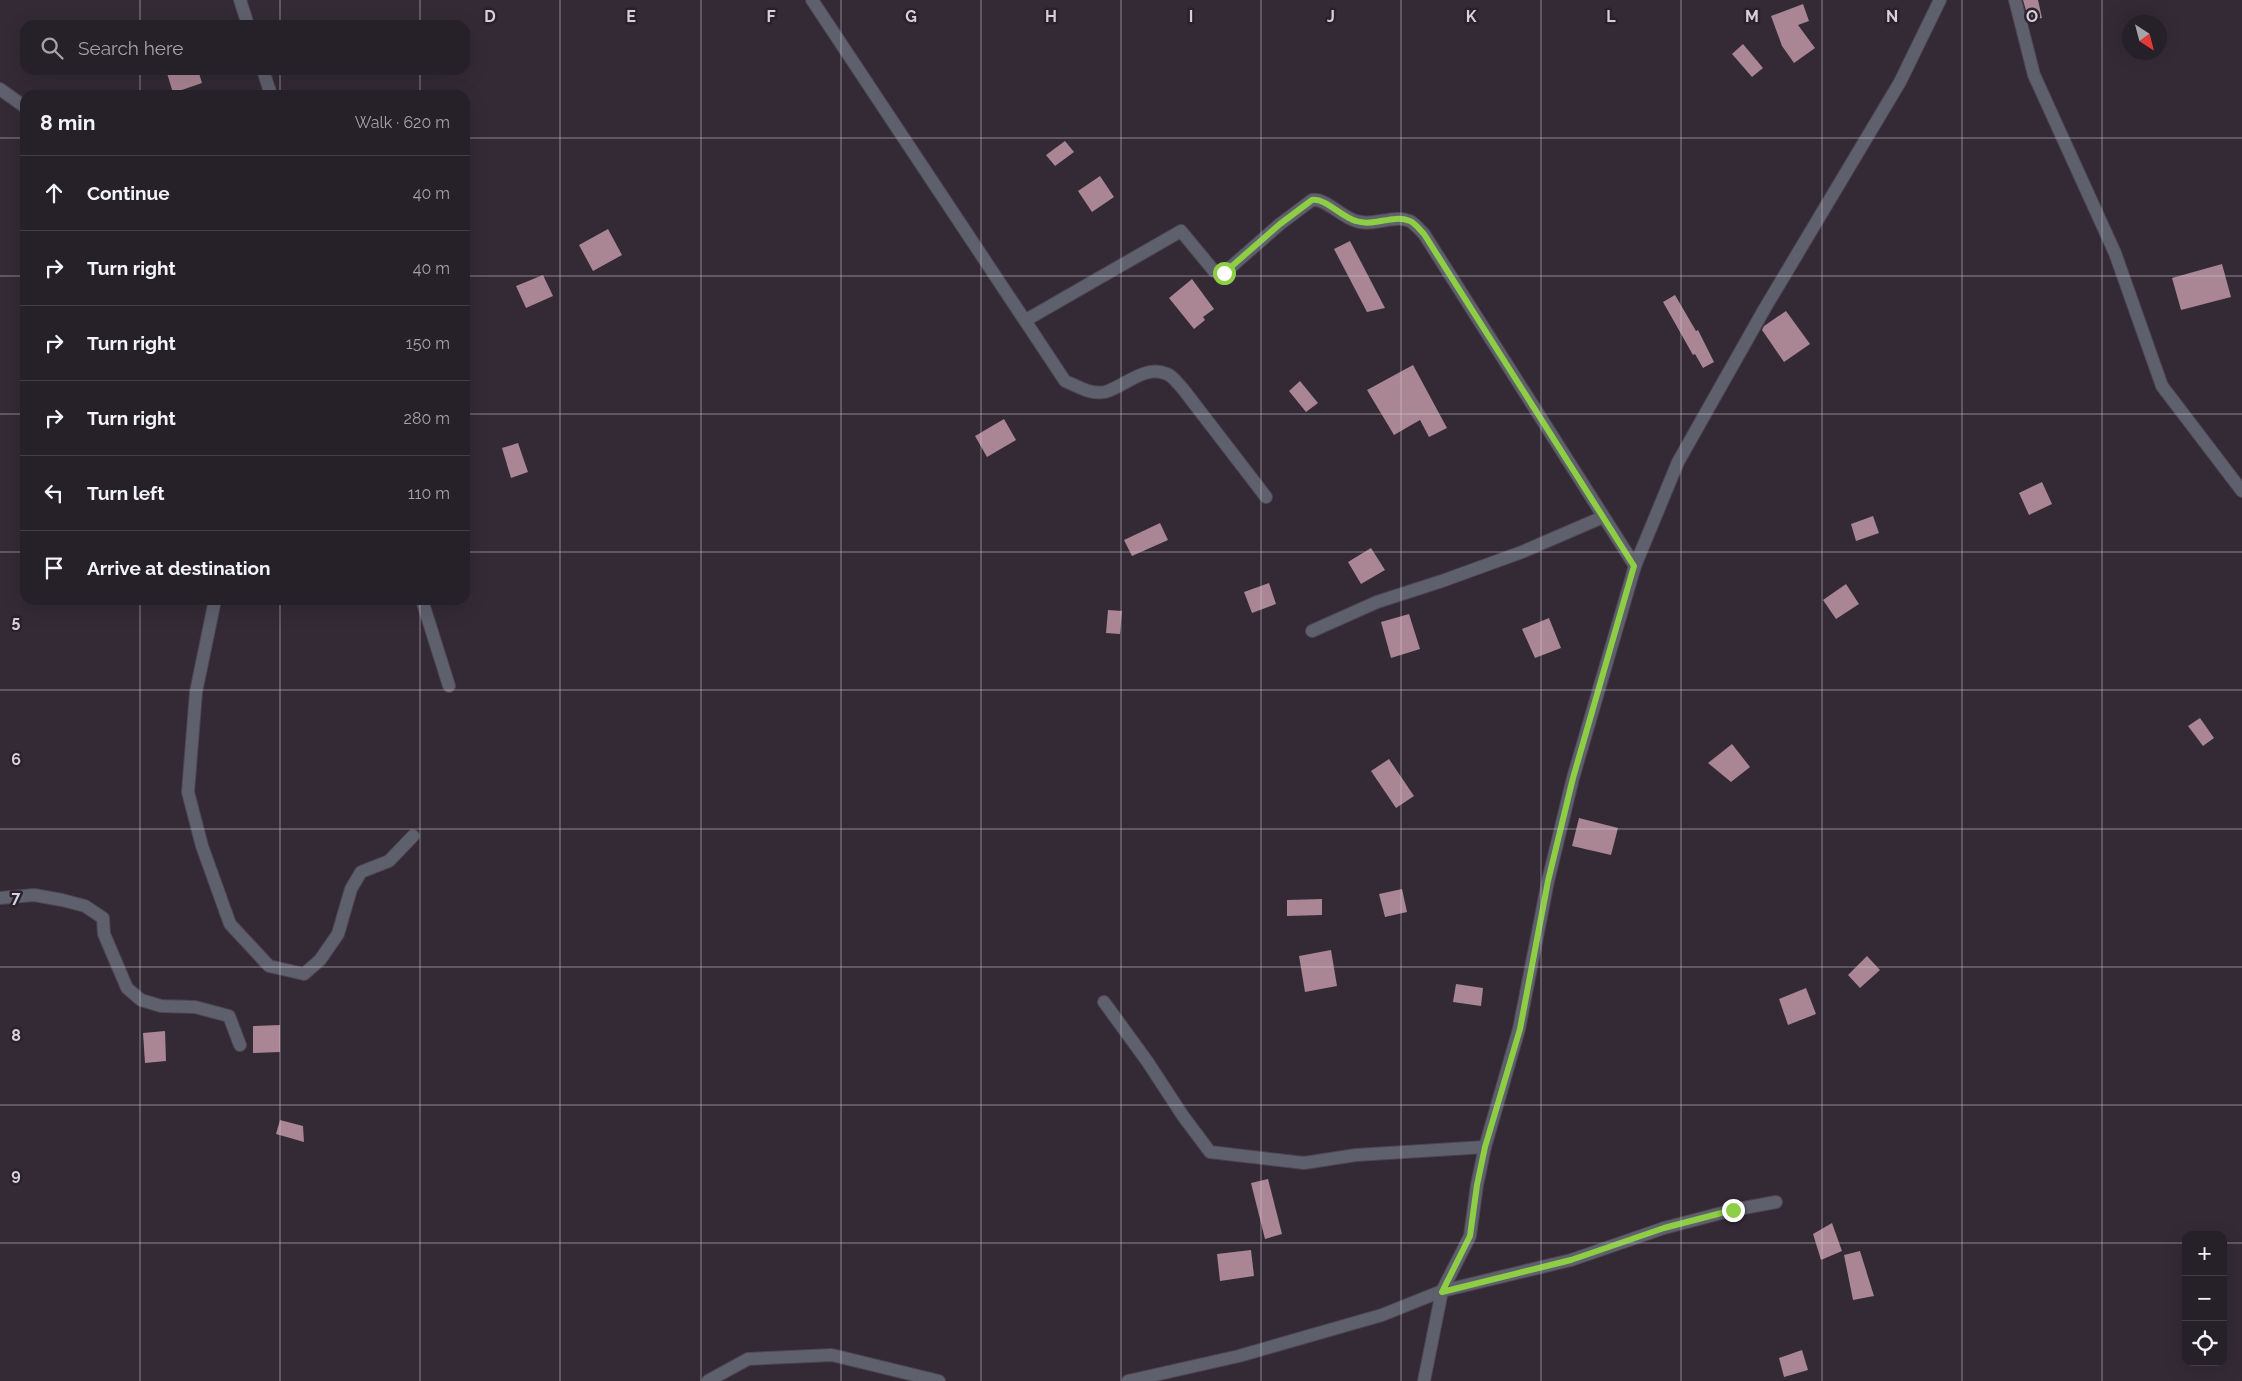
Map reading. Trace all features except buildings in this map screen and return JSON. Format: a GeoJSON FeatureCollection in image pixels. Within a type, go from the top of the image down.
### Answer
{"type":"FeatureCollection","features":[{"type":"Feature","properties":{"kind":"street"},"geometry":{"type":"LineString","coordinates":[[240,0],[246,20]]}},
{"type":"Feature","properties":{"kind":"street"},"geometry":{"type":"LineString","coordinates":[[812,0],[1065,381],[1086,391],[1104,392],[1154,371],[1167,374],[1184,389],[1266,497]]}},
{"type":"Feature","properties":{"kind":"street"},"geometry":{"type":"LineString","coordinates":[[1424,1381],[1442,1292],[1470,1236],[1477,1185],[1485,1147],[1520,1029],[1548,881],[1573,778],[1634,566],[1678,462],[1760,316],[1900,82],[1940,0]]}},
{"type":"Feature","properties":{"kind":"street"},"geometry":{"type":"LineString","coordinates":[[2015,0],[2034,75],[2115,253],[2162,386],[2242,491]]}},
{"type":"Feature","properties":{"kind":"street"},"geometry":{"type":"LineString","coordinates":[[264,75],[269,90]]}},
{"type":"Feature","properties":{"kind":"street"},"geometry":{"type":"LineString","coordinates":[[0,89],[20,103]]}},
{"type":"Feature","properties":{"kind":"street"},"geometry":{"type":"LineString","coordinates":[[1026,320],[1181,230],[1214,271],[1224,273],[1280,224],[1312,200],[1325,202],[1341,215],[1358,222],[1372,223],[1392,219],[1410,222],[1424,234],[1634,566]]}},
{"type":"Feature","properties":{"kind":"street"},"geometry":{"type":"LineString","coordinates":[[1312,631],[1377,602],[1522,552],[1603,517]]}},
{"type":"Feature","properties":{"kind":"street"},"geometry":{"type":"LineString","coordinates":[[214,605],[196,692],[188,792],[202,846],[230,924],[269,966],[304,974],[320,960],[338,934],[351,889],[361,872],[389,861],[414,836]]}},
{"type":"Feature","properties":{"kind":"street"},"geometry":{"type":"LineString","coordinates":[[424,605],[449,686]]}},
{"type":"Feature","properties":{"kind":"street"},"geometry":{"type":"LineString","coordinates":[[0,898],[34,896],[85,906],[103,918],[104,934],[128,988],[141,1000],[161,1006],[195,1007],[229,1016],[240,1045]]}},
{"type":"Feature","properties":{"kind":"street"},"geometry":{"type":"LineString","coordinates":[[1104,1002],[1148,1061],[1183,1116],[1210,1152],[1304,1163],[1356,1155],[1485,1147]]}},
{"type":"Feature","properties":{"kind":"street"},"geometry":{"type":"LineString","coordinates":[[1128,1381],[1239,1356],[1363,1320],[1442,1292],[1571,1260],[1664,1228],[1733,1210],[1776,1202]]}},
{"type":"Feature","properties":{"kind":"street"},"geometry":{"type":"LineString","coordinates":[[708,1381],[748,1359],[832,1355],[939,1381]]}},
{"type":"Feature","properties":{"kind":"route"},"geometry":{"type":"LineString","coordinates":[[1224,273],[1280,224],[1312,200],[1325,202],[1341,215],[1358,222],[1372,223],[1392,219],[1410,222],[1424,234],[1634,566],[1573,778],[1548,881],[1520,1029],[1485,1147],[1477,1185],[1470,1236],[1442,1292],[1571,1260],[1664,1228],[1733,1210]]}}]}
